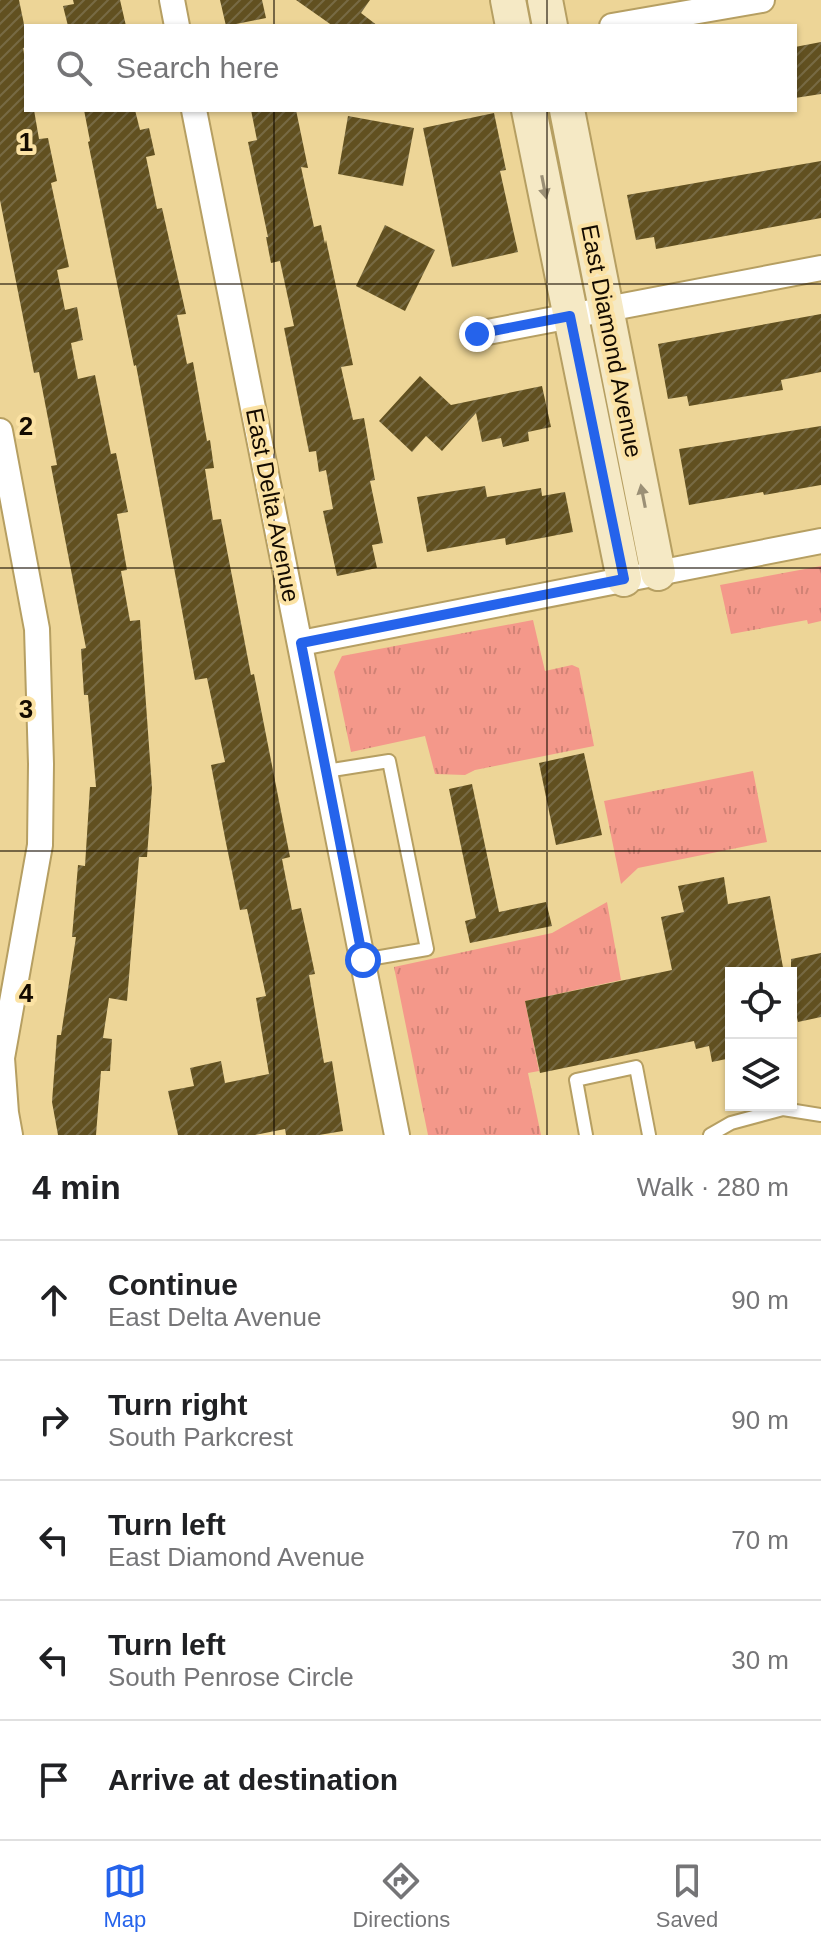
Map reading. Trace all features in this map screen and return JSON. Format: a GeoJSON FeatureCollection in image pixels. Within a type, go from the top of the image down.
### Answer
{"type":"FeatureCollection","features":[{"type":"Feature","properties":{"kind":"street"},"geometry":{"type":"LineString","coordinates":[[172,0],[177,24]]}},
{"type":"Feature","properties":{"kind":"street"},"geometry":{"type":"LineString","coordinates":[[508,0],[513,24]]}},
{"type":"Feature","properties":{"kind":"street"},"geometry":{"type":"LineString","coordinates":[[545,0],[550,24]]}},
{"type":"Feature","properties":{"kind":"street"},"geometry":{"type":"LineString","coordinates":[[624,24],[762,0]]}},
{"type":"Feature","properties":{"kind":"street","name":"East Delta Avenue"},"geometry":{"type":"LineString","coordinates":[[194,112],[397,1135]]}},
{"type":"Feature","properties":{"kind":"street","name":"East Diamond Avenue"},"geometry":{"type":"LineString","coordinates":[[529,112],[624,579]]}},
{"type":"Feature","properties":{"kind":"street","name":"East Diamond Avenue"},"geometry":{"type":"LineString","coordinates":[[567,112],[658,573]]}},
{"type":"Feature","properties":{"kind":"street"},"geometry":{"type":"LineString","coordinates":[[477,334],[821,268]]}},
{"type":"Feature","properties":{"kind":"street"},"geometry":{"type":"LineString","coordinates":[[0,431],[37,629],[41,764],[40,845],[2,1058],[10,1135]]}},
{"type":"Feature","properties":{"kind":"street"},"geometry":{"type":"LineString","coordinates":[[301,643],[821,541]]}},
{"type":"Feature","properties":{"kind":"lane"},"geometry":{"type":"LineString","coordinates":[[326,771],[389,761],[424,933],[427,949],[363,960]]}},
{"type":"Feature","properties":{"kind":"lane"},"geometry":{"type":"LineString","coordinates":[[586,1135],[576,1080],[636,1067],[649,1135]]}},
{"type":"Feature","properties":{"kind":"lane"},"geometry":{"type":"LineString","coordinates":[[710,1135],[731,1123],[783,1109],[821,1115]]}},
{"type":"Feature","properties":{"kind":"green space"},"geometry":{"type":"Polygon","coordinates":[[[821,566],[821,621],[808,624],[807,620],[731,634],[720,585],[821,566]]]}},
{"type":"Feature","properties":{"kind":"green space"},"geometry":{"type":"Polygon","coordinates":[[[533,620],[545,671],[572,665],[579,668],[594,746],[475,770],[465,775],[435,774],[425,736],[351,752],[334,672],[342,656],[533,620]]]}},
{"type":"Feature","properties":{"kind":"green space"},"geometry":{"type":"Polygon","coordinates":[[[753,771],[767,842],[638,868],[621,884],[604,801],[753,771]]]}},
{"type":"Feature","properties":{"kind":"green space"},"geometry":{"type":"Polygon","coordinates":[[[607,902],[621,980],[525,1001],[539,1071],[528,1073],[541,1135],[428,1135],[394,967],[552,933],[607,902]]]}},
{"type":"Feature","properties":{"kind":"building"},"geometry":{"type":"Polygon","coordinates":[[[0,0],[19,0],[24,24],[24,112],[34,112],[39,139],[48,138],[57,181],[51,183],[69,267],[57,270],[65,310],[77,307],[83,340],[71,343],[78,379],[95,375],[111,454],[116,453],[128,512],[117,514],[127,570],[121,571],[130,621],[140,620],[152,788],[147,857],[139,857],[127,1001],[109,998],[103,1038],[112,1039],[110,1071],[101,1071],[96,1135],[58,1135],[52,1102],[57,1035],[61,1035],[76,937],[72,937],[78,865],[85,866],[90,787],[96,787],[88,695],[84,695],[81,649],[86,648],[51,466],[57,465],[39,372],[34,373],[0,200],[0,0]]]}},
{"type":"Feature","properties":{"kind":"building"},"geometry":{"type":"Polygon","coordinates":[[[73,0],[120,0],[126,24],[68,24],[63,6],[74,4],[73,0]]]}},
{"type":"Feature","properties":{"kind":"building"},"geometry":{"type":"Polygon","coordinates":[[[220,0],[262,0],[266,18],[226,24],[220,0]]]}},
{"type":"Feature","properties":{"kind":"building"},"geometry":{"type":"Polygon","coordinates":[[[296,0],[370,0],[361,13],[375,24],[330,24],[296,0]]]}},
{"type":"Feature","properties":{"kind":"building"},"geometry":{"type":"Polygon","coordinates":[[[821,42],[821,94],[797,98],[797,47],[821,42]]]}},
{"type":"Feature","properties":{"kind":"building"},"geometry":{"type":"Polygon","coordinates":[[[84,112],[136,112],[140,130],[149,128],[155,155],[146,157],[157,209],[162,208],[186,314],[177,315],[187,364],[193,362],[207,441],[210,440],[214,468],[205,469],[213,520],[221,519],[251,675],[254,674],[290,857],[282,859],[292,910],[301,908],[315,974],[309,975],[324,1063],[332,1061],[343,1131],[319,1135],[286,1135],[285,1129],[255,1135],[178,1135],[168,1091],[194,1086],[190,1068],[221,1061],[225,1083],[269,1074],[256,998],[266,996],[247,909],[240,910],[226,843],[211,765],[225,762],[207,678],[195,680],[84,112]]]}},
{"type":"Feature","properties":{"kind":"building"},"geometry":{"type":"Polygon","coordinates":[[[251,112],[296,112],[308,168],[301,167],[314,227],[321,225],[325,244],[326,240],[353,365],[341,367],[353,420],[364,418],[375,480],[370,481],[383,543],[372,545],[377,568],[337,576],[323,511],[333,509],[326,470],[319,472],[316,451],[309,452],[284,328],[294,326],[280,261],[271,263],[248,142],[257,140],[251,112]]]}},
{"type":"Feature","properties":{"kind":"building"},"geometry":{"type":"Polygon","coordinates":[[[494,113],[506,170],[500,171],[518,252],[452,267],[423,128],[494,113]]]}},
{"type":"Feature","properties":{"kind":"building"},"geometry":{"type":"Polygon","coordinates":[[[348,116],[414,128],[403,186],[338,174],[348,116]]]}},
{"type":"Feature","properties":{"kind":"building"},"geometry":{"type":"Polygon","coordinates":[[[821,161],[821,218],[656,249],[654,237],[636,240],[627,195],[821,161]]]}},
{"type":"Feature","properties":{"kind":"building"},"geometry":{"type":"Polygon","coordinates":[[[385,225],[435,250],[405,311],[356,286],[385,225]]]}},
{"type":"Feature","properties":{"kind":"building"},"geometry":{"type":"Polygon","coordinates":[[[821,314],[821,372],[781,380],[783,390],[689,406],[687,396],[668,399],[658,344],[821,314]]]}},
{"type":"Feature","properties":{"kind":"building"},"geometry":{"type":"Polygon","coordinates":[[[420,376],[451,405],[542,386],[551,427],[528,432],[529,441],[503,447],[501,438],[482,442],[476,413],[442,451],[426,436],[412,452],[379,421],[420,376]]]}},
{"type":"Feature","properties":{"kind":"building"},"geometry":{"type":"Polygon","coordinates":[[[821,426],[821,485],[689,505],[679,449],[821,426]]]}},
{"type":"Feature","properties":{"kind":"building"},"geometry":{"type":"Polygon","coordinates":[[[485,486],[487,497],[541,488],[542,496],[565,492],[573,532],[506,545],[505,538],[427,552],[417,497],[485,486]]]}},
{"type":"Feature","properties":{"kind":"building"},"geometry":{"type":"Polygon","coordinates":[[[584,753],[602,835],[556,845],[539,763],[584,753]]]}},
{"type":"Feature","properties":{"kind":"building"},"geometry":{"type":"Polygon","coordinates":[[[472,784],[499,912],[546,902],[552,926],[470,943],[465,921],[476,918],[449,789],[472,784]]]}},
{"type":"Feature","properties":{"kind":"building"},"geometry":{"type":"Polygon","coordinates":[[[724,877],[728,904],[770,896],[783,967],[725,967],[725,1059],[712,1062],[709,1046],[696,1049],[694,1041],[540,1073],[525,1001],[672,970],[661,917],[684,912],[678,886],[724,877]]]}},
{"type":"Feature","properties":{"kind":"building"},"geometry":{"type":"Polygon","coordinates":[[[821,953],[821,1017],[798,1022],[797,967],[791,967],[791,959],[821,953]]]}},
{"type":"Feature","properties":{"kind":"route"},"geometry":{"type":"LineString","coordinates":[[363,960],[301,643],[624,579],[570,316],[477,334]]}}]}
